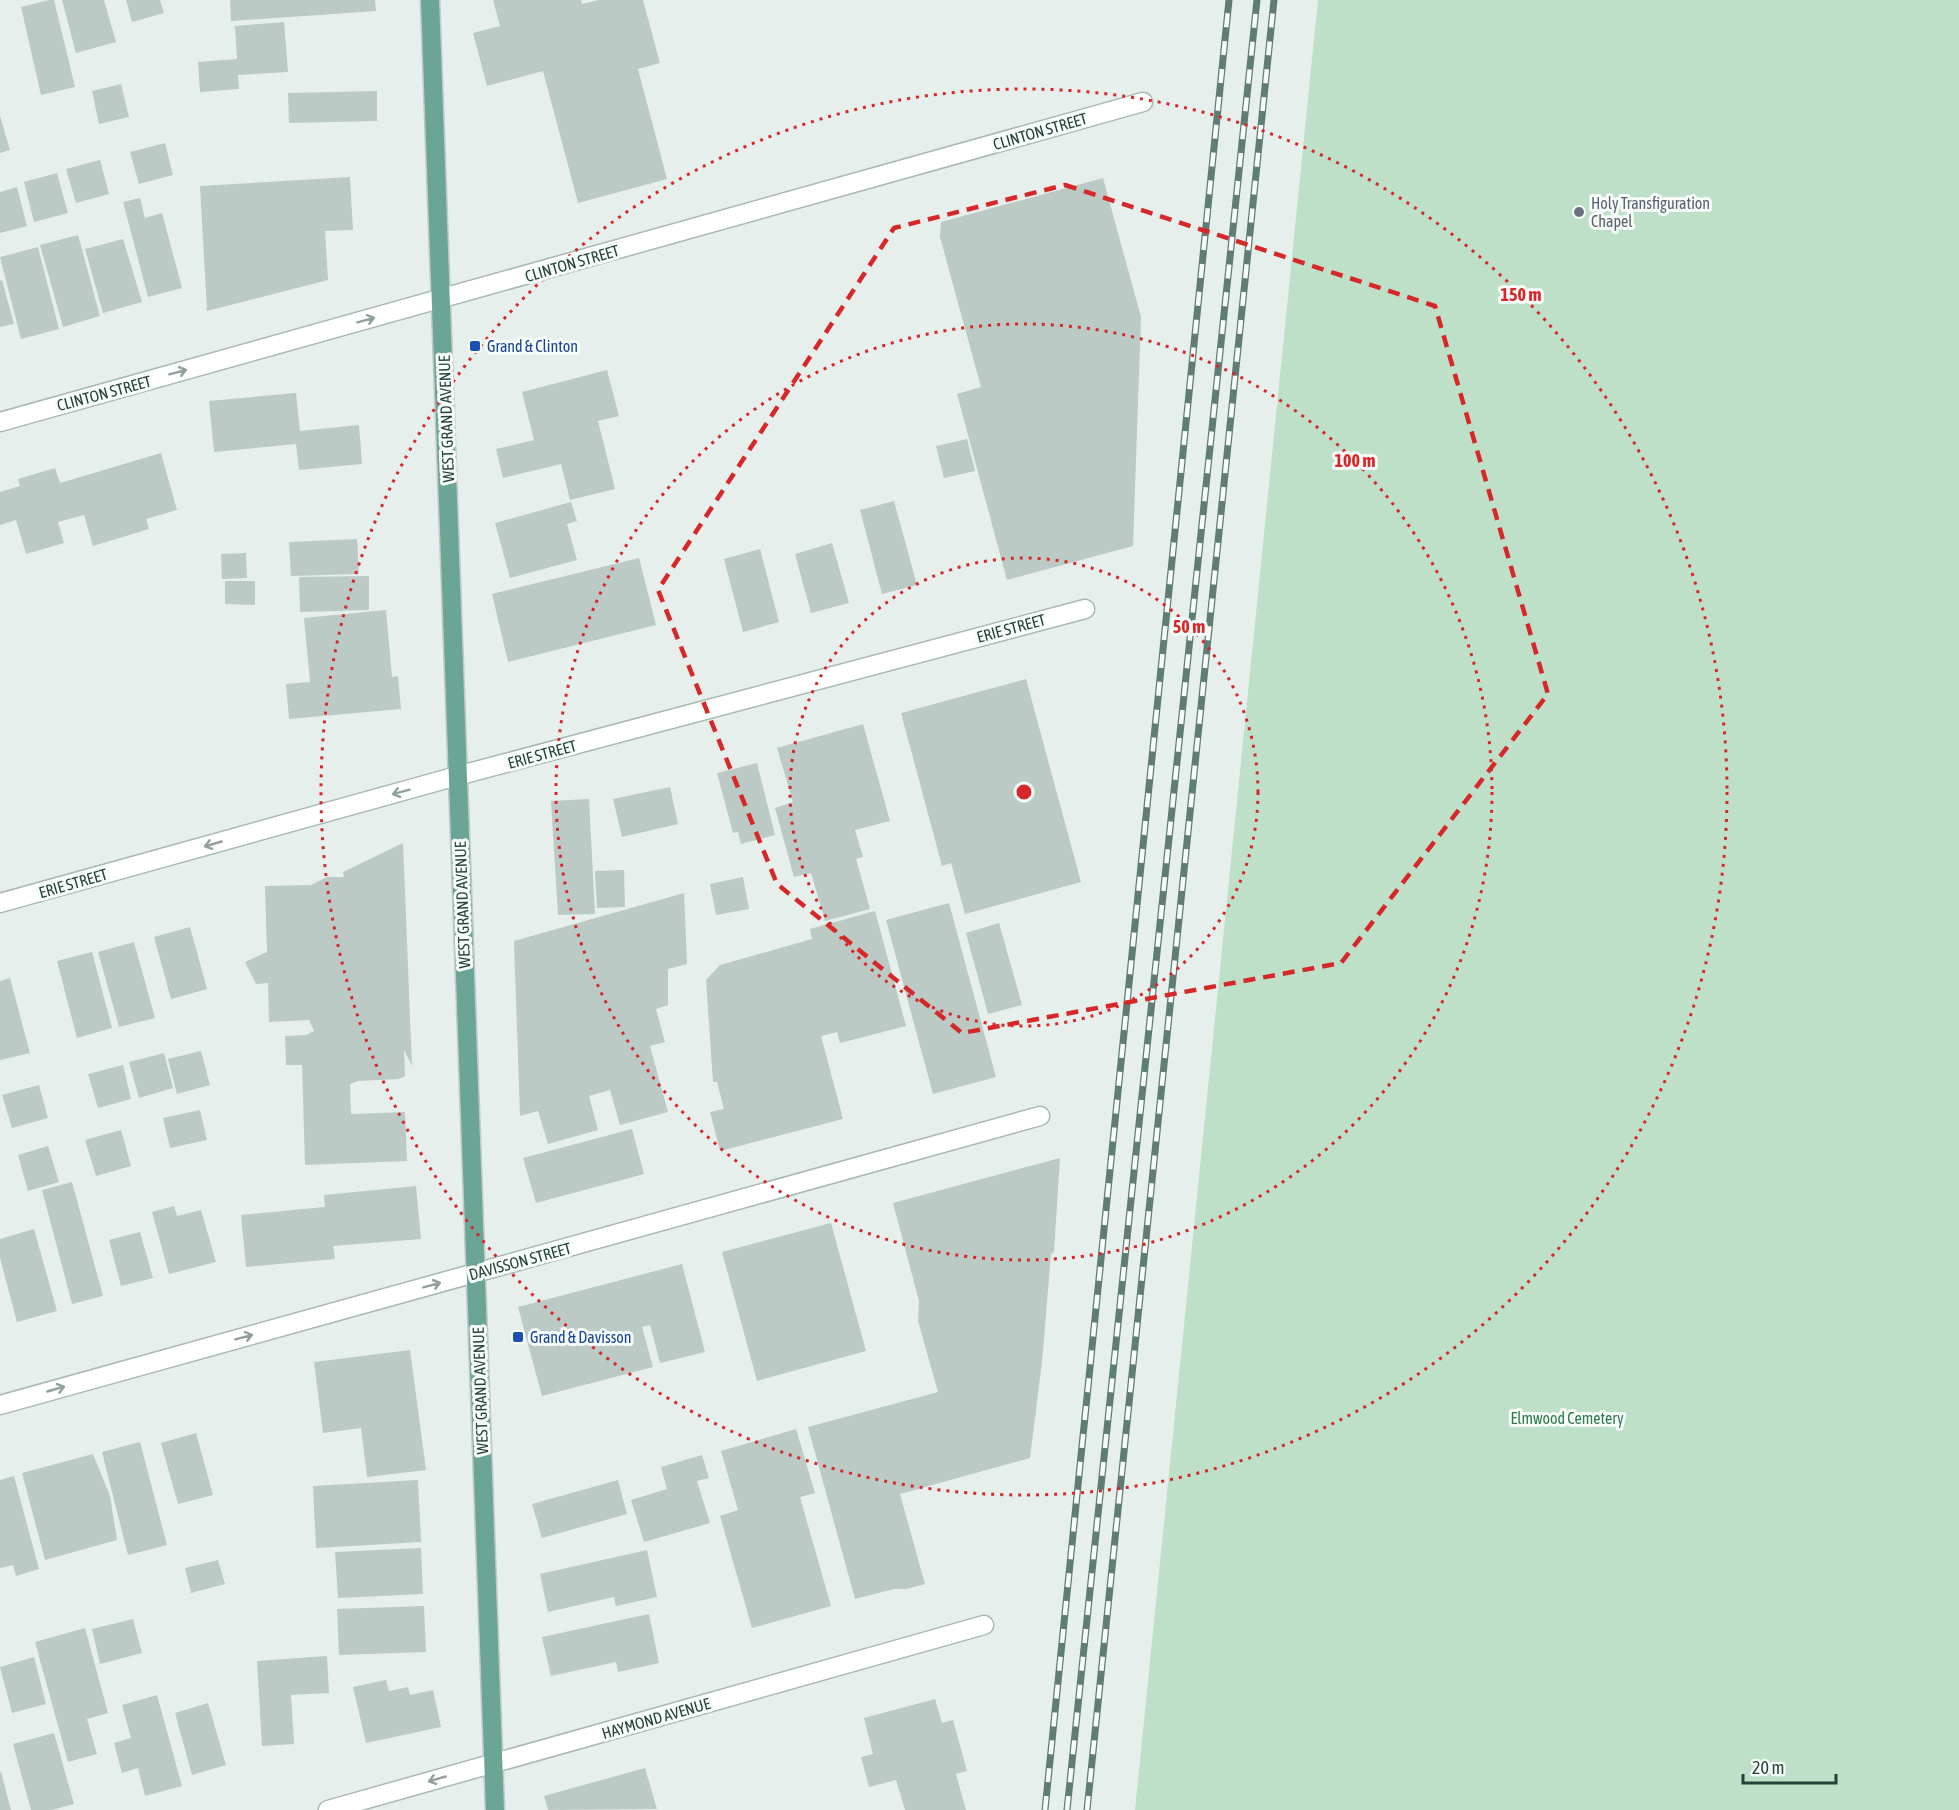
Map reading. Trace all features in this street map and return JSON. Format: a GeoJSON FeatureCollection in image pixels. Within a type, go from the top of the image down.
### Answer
{"type":"FeatureCollection","features":[{"type":"Feature","properties":{"kind":"main road","name":"WEST GRAND AVENUE"},"geometry":{"type":"LineString","coordinates":[[430,0],[495,1810]]}},
{"type":"Feature","properties":{"kind":"street","name":"CLINTON STREET"},"geometry":{"type":"LineString","coordinates":[[0,422],[1143,102]]}},
{"type":"Feature","properties":{"kind":"street","name":"ERIE STREET"},"geometry":{"type":"LineString","coordinates":[[0,903],[457,776],[1085,609]]}},
{"type":"Feature","properties":{"kind":"street","name":"DAVISSON STREET"},"geometry":{"type":"LineString","coordinates":[[0,1405],[1040,1116]]}},
{"type":"Feature","properties":{"kind":"street","name":"HAYMOND AVENUE"},"geometry":{"type":"LineString","coordinates":[[328,1810],[984,1625]]}},
{"type":"Feature","properties":{"kind":"highlighted area"},"geometry":{"type":"Polygon","coordinates":[[[1065,185],[1435,306],[1548,694],[1341,963],[962,1033],[777,884],[658,590],[894,228],[1065,185]]]}},
{"type":"Feature","properties":{"kind":"green space","name":"Elmwood Cemetery"},"geometry":{"type":"Polygon","coordinates":[[[1318,0],[1959,0],[1959,1810],[1135,1810],[1318,0]]]}},
{"type":"Feature","properties":{"kind":"building"},"geometry":{"type":"Polygon","coordinates":[[[54,0],[75,87],[41,95],[21,7],[54,0]]]}},
{"type":"Feature","properties":{"kind":"building"},"geometry":{"type":"Polygon","coordinates":[[[62,0],[104,0],[116,42],[76,53],[62,0]]]}},
{"type":"Feature","properties":{"kind":"building"},"geometry":{"type":"Polygon","coordinates":[[[126,0],[160,0],[164,13],[132,22],[126,0]]]}},
{"type":"Feature","properties":{"kind":"building"},"geometry":{"type":"Polygon","coordinates":[[[230,0],[375,0],[376,11],[231,21],[230,0]]]}},
{"type":"Feature","properties":{"kind":"building"},"geometry":{"type":"Polygon","coordinates":[[[493,0],[581,0],[582,4],[599,0],[643,0],[660,63],[638,69],[667,179],[578,203],[543,71],[487,86],[473,33],[500,26],[493,0]]]}},
{"type":"Feature","properties":{"kind":"building"},"geometry":{"type":"Polygon","coordinates":[[[284,22],[288,72],[238,75],[239,89],[200,92],[198,62],[237,59],[235,26],[284,22]]]}},
{"type":"Feature","properties":{"kind":"building"},"geometry":{"type":"Polygon","coordinates":[[[121,84],[129,117],[99,124],[92,91],[121,84]]]}},
{"type":"Feature","properties":{"kind":"building"},"geometry":{"type":"Polygon","coordinates":[[[377,91],[377,121],[289,123],[288,93],[377,91]]]}},
{"type":"Feature","properties":{"kind":"building"},"geometry":{"type":"Polygon","coordinates":[[[0,116],[10,150],[0,153],[0,116]]]}},
{"type":"Feature","properties":{"kind":"building"},"geometry":{"type":"Polygon","coordinates":[[[165,143],[173,175],[139,184],[130,152],[165,143]]]}},
{"type":"Feature","properties":{"kind":"building"},"geometry":{"type":"Polygon","coordinates":[[[100,160],[109,194],[76,203],[66,169],[100,160]]]}},
{"type":"Feature","properties":{"kind":"building"},"geometry":{"type":"Polygon","coordinates":[[[57,173],[68,213],[34,222],[24,182],[57,173]]]}},
{"type":"Feature","properties":{"kind":"building"},"geometry":{"type":"Polygon","coordinates":[[[350,177],[353,230],[325,231],[328,280],[207,311],[200,186],[350,177]]]}},
{"type":"Feature","properties":{"kind":"building"},"geometry":{"type":"Polygon","coordinates":[[[1103,178],[1141,317],[1133,546],[1007,580],[957,394],[981,387],[940,237],[941,222],[1103,178]]]}},
{"type":"Feature","properties":{"kind":"building"},"geometry":{"type":"Polygon","coordinates":[[[17,187],[27,226],[0,233],[0,192],[17,187]]]}},
{"type":"Feature","properties":{"kind":"building"},"geometry":{"type":"Polygon","coordinates":[[[140,198],[145,218],[162,213],[182,288],[148,297],[123,202],[140,198]]]}},
{"type":"Feature","properties":{"kind":"building"},"geometry":{"type":"Polygon","coordinates":[[[78,235],[100,316],[63,327],[40,245],[78,235]]]}},
{"type":"Feature","properties":{"kind":"building"},"geometry":{"type":"Polygon","coordinates":[[[123,239],[142,302],[103,313],[85,249],[123,239]]]}},
{"type":"Feature","properties":{"kind":"building"},"geometry":{"type":"Polygon","coordinates":[[[38,247],[59,329],[21,339],[0,257],[38,247]]]}},
{"type":"Feature","properties":{"kind":"building"},"geometry":{"type":"Polygon","coordinates":[[[2,280],[14,324],[0,327],[0,281],[2,280]]]}},
{"type":"Feature","properties":{"kind":"building"},"geometry":{"type":"Polygon","coordinates":[[[607,370],[619,416],[598,421],[615,489],[570,500],[561,464],[503,478],[496,449],[534,440],[522,392],[607,370]]]}},
{"type":"Feature","properties":{"kind":"building"},"geometry":{"type":"Polygon","coordinates":[[[296,393],[300,431],[359,425],[362,464],[299,470],[296,444],[214,452],[209,401],[296,393]]]}},
{"type":"Feature","properties":{"kind":"building"},"geometry":{"type":"Polygon","coordinates":[[[967,439],[975,471],[944,478],[936,446],[967,439]]]}},
{"type":"Feature","properties":{"kind":"building"},"geometry":{"type":"Polygon","coordinates":[[[161,453],[177,510],[146,519],[149,529],[93,546],[84,515],[58,522],[64,543],[26,554],[16,520],[0,525],[0,492],[20,486],[18,479],[55,468],[60,483],[161,453]]]}},
{"type":"Feature","properties":{"kind":"building"},"geometry":{"type":"Polygon","coordinates":[[[894,501],[917,585],[882,594],[860,510],[894,501]]]}},
{"type":"Feature","properties":{"kind":"building"},"geometry":{"type":"Polygon","coordinates":[[[571,502],[577,521],[567,524],[577,560],[510,578],[495,523],[571,502]]]}},
{"type":"Feature","properties":{"kind":"building"},"geometry":{"type":"Polygon","coordinates":[[[357,539],[359,574],[291,576],[289,542],[357,539]]]}},
{"type":"Feature","properties":{"kind":"building"},"geometry":{"type":"Polygon","coordinates":[[[832,543],[849,603],[811,613],[795,554],[832,543]]]}},
{"type":"Feature","properties":{"kind":"building"},"geometry":{"type":"Polygon","coordinates":[[[760,549],[779,622],[743,632],[724,559],[760,549]]]}},
{"type":"Feature","properties":{"kind":"building"},"geometry":{"type":"Polygon","coordinates":[[[246,553],[247,578],[222,579],[221,554],[246,553]]]}},
{"type":"Feature","properties":{"kind":"building"},"geometry":{"type":"Polygon","coordinates":[[[639,558],[656,625],[508,662],[492,594],[639,558]]]}},
{"type":"Feature","properties":{"kind":"building"},"geometry":{"type":"Polygon","coordinates":[[[369,576],[369,610],[300,612],[299,577],[369,576]]]}},
{"type":"Feature","properties":{"kind":"building"},"geometry":{"type":"Polygon","coordinates":[[[225,581],[255,581],[255,605],[225,604],[225,581]]]}},
{"type":"Feature","properties":{"kind":"building"},"geometry":{"type":"Polygon","coordinates":[[[386,610],[392,677],[398,676],[401,709],[289,719],[286,684],[310,682],[304,618],[386,610]]]}},
{"type":"Feature","properties":{"kind":"building"},"geometry":{"type":"Polygon","coordinates":[[[1026,679],[1081,882],[965,914],[951,863],[942,866],[901,713],[1026,679]]]}},
{"type":"Feature","properties":{"kind":"building"},"geometry":{"type":"Polygon","coordinates":[[[863,724],[890,821],[855,830],[863,857],[856,859],[870,909],[825,921],[811,873],[794,877],[775,808],[793,802],[777,748],[863,724]]]}},
{"type":"Feature","properties":{"kind":"building"},"geometry":{"type":"Polygon","coordinates":[[[757,763],[775,835],[741,844],[738,832],[733,833],[717,773],[757,763]]]}},
{"type":"Feature","properties":{"kind":"building"},"geometry":{"type":"Polygon","coordinates":[[[670,787],[678,824],[622,837],[613,799],[670,787]]]}},
{"type":"Feature","properties":{"kind":"building"},"geometry":{"type":"Polygon","coordinates":[[[589,799],[595,914],[558,915],[551,801],[589,799]]]}},
{"type":"Feature","properties":{"kind":"building"},"geometry":{"type":"Polygon","coordinates":[[[403,843],[412,1066],[404,1050],[405,1076],[399,1079],[358,1081],[350,1084],[351,1114],[405,1112],[407,1161],[305,1165],[302,1065],[286,1065],[285,1036],[306,1035],[314,1031],[309,1020],[269,1022],[268,983],[256,984],[245,962],[267,952],[265,886],[311,885],[327,877],[344,877],[343,872],[403,843]]]}},
{"type":"Feature","properties":{"kind":"building"},"geometry":{"type":"Polygon","coordinates":[[[624,870],[625,907],[597,908],[595,871],[624,870]]]}},
{"type":"Feature","properties":{"kind":"building"},"geometry":{"type":"Polygon","coordinates":[[[743,877],[749,909],[716,915],[710,884],[743,877]]]}},
{"type":"Feature","properties":{"kind":"building"},"geometry":{"type":"Polygon","coordinates":[[[684,893],[687,964],[668,969],[668,1005],[656,1009],[665,1042],[650,1046],[668,1112],[620,1125],[610,1090],[589,1096],[598,1130],[548,1144],[538,1111],[520,1116],[514,941],[684,893]]]}},
{"type":"Feature","properties":{"kind":"building"},"geometry":{"type":"Polygon","coordinates":[[[949,903],[996,1077],[933,1094],[886,920],[949,903]]]}},
{"type":"Feature","properties":{"kind":"building"},"geometry":{"type":"Polygon","coordinates":[[[875,911],[906,1026],[840,1043],[837,1032],[821,1036],[843,1119],[720,1151],[710,1112],[724,1109],[717,1082],[713,1082],[706,980],[720,965],[812,939],[810,929],[875,911]]]}},
{"type":"Feature","properties":{"kind":"building"},"geometry":{"type":"Polygon","coordinates":[[[999,923],[1022,1005],[988,1014],[966,933],[999,923]]]}},
{"type":"Feature","properties":{"kind":"building"},"geometry":{"type":"Polygon","coordinates":[[[190,927],[207,989],[171,999],[154,937],[190,927]]]}},
{"type":"Feature","properties":{"kind":"building"},"geometry":{"type":"Polygon","coordinates":[[[134,942],[155,1018],[119,1027],[98,952],[134,942]]]}},
{"type":"Feature","properties":{"kind":"building"},"geometry":{"type":"Polygon","coordinates":[[[92,952],[112,1028],[77,1038],[57,961],[92,952]]]}},
{"type":"Feature","properties":{"kind":"building"},"geometry":{"type":"Polygon","coordinates":[[[10,978],[30,1053],[0,1060],[0,981],[10,978]]]}},
{"type":"Feature","properties":{"kind":"building"},"geometry":{"type":"Polygon","coordinates":[[[201,1051],[210,1085],[177,1094],[168,1059],[201,1051]]]}},
{"type":"Feature","properties":{"kind":"building"},"geometry":{"type":"Polygon","coordinates":[[[164,1053],[173,1088],[139,1098],[129,1062],[164,1053]]]}},
{"type":"Feature","properties":{"kind":"building"},"geometry":{"type":"Polygon","coordinates":[[[123,1065],[131,1099],[98,1108],[88,1074],[123,1065]]]}},
{"type":"Feature","properties":{"kind":"building"},"geometry":{"type":"Polygon","coordinates":[[[39,1085],[48,1118],[12,1128],[2,1095],[39,1085]]]}},
{"type":"Feature","properties":{"kind":"building"},"geometry":{"type":"Polygon","coordinates":[[[200,1110],[207,1140],[170,1148],[163,1118],[200,1110]]]}},
{"type":"Feature","properties":{"kind":"building"},"geometry":{"type":"Polygon","coordinates":[[[632,1129],[644,1174],[536,1203],[523,1158],[632,1129]]]}},
{"type":"Feature","properties":{"kind":"building"},"geometry":{"type":"Polygon","coordinates":[[[121,1130],[131,1166],[96,1176],[85,1140],[121,1130]]]}},
{"type":"Feature","properties":{"kind":"building"},"geometry":{"type":"Polygon","coordinates":[[[48,1146],[59,1182],[28,1191],[18,1155],[48,1146]]]}},
{"type":"Feature","properties":{"kind":"building"},"geometry":{"type":"Polygon","coordinates":[[[1060,1158],[1054,1252],[1051,1254],[1042,1362],[1030,1458],[900,1494],[925,1584],[855,1599],[808,1427],[938,1392],[918,1321],[919,1301],[893,1203],[1060,1158]]]}},
{"type":"Feature","properties":{"kind":"building"},"geometry":{"type":"Polygon","coordinates":[[[72,1182],[103,1296],[72,1304],[42,1190],[72,1182]]]}},
{"type":"Feature","properties":{"kind":"building"},"geometry":{"type":"Polygon","coordinates":[[[416,1186],[421,1239],[333,1246],[335,1259],[246,1267],[241,1215],[325,1207],[324,1195],[416,1186]]]}},
{"type":"Feature","properties":{"kind":"building"},"geometry":{"type":"Polygon","coordinates":[[[174,1206],[177,1216],[201,1210],[216,1262],[169,1274],[152,1212],[174,1206]]]}},
{"type":"Feature","properties":{"kind":"building"},"geometry":{"type":"Polygon","coordinates":[[[831,1223],[866,1351],[757,1381],[722,1252],[831,1223]]]}},
{"type":"Feature","properties":{"kind":"building"},"geometry":{"type":"Polygon","coordinates":[[[34,1229],[57,1311],[17,1322],[0,1258],[0,1239],[34,1229]]]}},
{"type":"Feature","properties":{"kind":"building"},"geometry":{"type":"Polygon","coordinates":[[[140,1232],[153,1278],[121,1286],[109,1240],[140,1232]]]}},
{"type":"Feature","properties":{"kind":"building"},"geometry":{"type":"Polygon","coordinates":[[[682,1264],[705,1352],[660,1363],[650,1325],[642,1327],[653,1367],[542,1396],[518,1307],[682,1264]]]}},
{"type":"Feature","properties":{"kind":"building"},"geometry":{"type":"Polygon","coordinates":[[[410,1350],[426,1470],[367,1477],[361,1428],[323,1433],[314,1362],[410,1350]]]}},
{"type":"Feature","properties":{"kind":"building"},"geometry":{"type":"Polygon","coordinates":[[[796,1429],[815,1493],[800,1497],[831,1606],[752,1628],[720,1516],[738,1510],[721,1451],[796,1429]]]}},
{"type":"Feature","properties":{"kind":"building"},"geometry":{"type":"Polygon","coordinates":[[[196,1433],[213,1495],[178,1504],[161,1443],[196,1433]]]}},
{"type":"Feature","properties":{"kind":"building"},"geometry":{"type":"Polygon","coordinates":[[[140,1442],[167,1545],[128,1555],[102,1452],[140,1442]]]}},
{"type":"Feature","properties":{"kind":"building"},"geometry":{"type":"Polygon","coordinates":[[[93,1454],[110,1496],[117,1540],[45,1560],[22,1473],[93,1454]]]}},
{"type":"Feature","properties":{"kind":"building"},"geometry":{"type":"Polygon","coordinates":[[[702,1455],[709,1478],[697,1481],[710,1523],[644,1542],[631,1500],[667,1489],[661,1467],[702,1455]]]}},
{"type":"Feature","properties":{"kind":"building"},"geometry":{"type":"Polygon","coordinates":[[[14,1476],[39,1569],[16,1576],[13,1565],[0,1568],[0,1480],[14,1476]]]}},
{"type":"Feature","properties":{"kind":"building"},"geometry":{"type":"Polygon","coordinates":[[[418,1480],[421,1542],[316,1548],[313,1486],[418,1480]]]}},
{"type":"Feature","properties":{"kind":"building"},"geometry":{"type":"Polygon","coordinates":[[[618,1480],[627,1514],[542,1538],[532,1504],[618,1480]]]}},
{"type":"Feature","properties":{"kind":"building"},"geometry":{"type":"Polygon","coordinates":[[[421,1548],[423,1594],[338,1598],[335,1552],[421,1548]]]}},
{"type":"Feature","properties":{"kind":"building"},"geometry":{"type":"Polygon","coordinates":[[[647,1550],[657,1597],[616,1606],[614,1597],[548,1612],[540,1574],[647,1550]]]}},
{"type":"Feature","properties":{"kind":"building"},"geometry":{"type":"Polygon","coordinates":[[[218,1560],[225,1584],[191,1593],[185,1568],[218,1560]]]}},
{"type":"Feature","properties":{"kind":"building"},"geometry":{"type":"Polygon","coordinates":[[[424,1606],[426,1652],[339,1655],[337,1609],[424,1606]]]}},
{"type":"Feature","properties":{"kind":"building"},"geometry":{"type":"Polygon","coordinates":[[[649,1614],[659,1663],[618,1672],[616,1662],[551,1676],[542,1637],[649,1614]]]}},
{"type":"Feature","properties":{"kind":"building"},"geometry":{"type":"Polygon","coordinates":[[[133,1619],[142,1653],[100,1664],[92,1629],[133,1619]]]}},
{"type":"Feature","properties":{"kind":"building"},"geometry":{"type":"Polygon","coordinates":[[[85,1628],[108,1713],[87,1719],[97,1754],[68,1762],[35,1642],[85,1628]]]}},
{"type":"Feature","properties":{"kind":"building"},"geometry":{"type":"Polygon","coordinates":[[[327,1656],[329,1693],[291,1695],[294,1744],[262,1746],[257,1661],[327,1656]]]}},
{"type":"Feature","properties":{"kind":"building"},"geometry":{"type":"Polygon","coordinates":[[[34,1657],[46,1704],[12,1713],[0,1667],[34,1657]]]}},
{"type":"Feature","properties":{"kind":"building"},"geometry":{"type":"Polygon","coordinates":[[[386,1680],[389,1691],[408,1687],[410,1695],[433,1690],[441,1727],[366,1743],[353,1687],[386,1680]]]}},
{"type":"Feature","properties":{"kind":"building"},"geometry":{"type":"Polygon","coordinates":[[[157,1695],[182,1786],[145,1796],[138,1768],[122,1773],[114,1743],[131,1738],[122,1705],[157,1695]]]}},
{"type":"Feature","properties":{"kind":"building"},"geometry":{"type":"Polygon","coordinates":[[[935,1699],[942,1723],[953,1720],[967,1771],[956,1774],[966,1810],[905,1810],[896,1780],[869,1787],[861,1757],[873,1754],[864,1718],[935,1699]]]}},
{"type":"Feature","properties":{"kind":"building"},"geometry":{"type":"Polygon","coordinates":[[[208,1703],[226,1765],[192,1775],[175,1713],[208,1703]]]}},
{"type":"Feature","properties":{"kind":"building"},"geometry":{"type":"Polygon","coordinates":[[[54,1733],[74,1804],[52,1810],[31,1810],[13,1744],[54,1733]]]}},
{"type":"Feature","properties":{"kind":"building"},"geometry":{"type":"Polygon","coordinates":[[[645,1768],[657,1809],[548,1810],[544,1796],[645,1768]]]}},
{"type":"Feature","properties":{"kind":"building"},"geometry":{"type":"Polygon","coordinates":[[[1,1772],[11,1810],[0,1810],[1,1772]]]}},
{"type":"Feature","properties":{"kind":"railway"},"geometry":{"type":"LineString","coordinates":[[1045,1810],[1229,0]]}},
{"type":"Feature","properties":{"kind":"railway"},"geometry":{"type":"LineString","coordinates":[[1067,1810],[1257,0]]}},
{"type":"Feature","properties":{"kind":"railway"},"geometry":{"type":"LineString","coordinates":[[1087,1810],[1274,0]]}},
{"type":"Feature","properties":{"kind":"place","name":"Holy Transfiguration Chapel"},"geometry":{"type":"Point","coordinates":[1579,212]}},
{"type":"Feature","properties":{"kind":"place","name":"Grand & Clinton"},"geometry":{"type":"Point","coordinates":[475,346]}},
{"type":"Feature","properties":{"kind":"place","name":"Grand & Davisson"},"geometry":{"type":"Point","coordinates":[518,1337]}}]}
